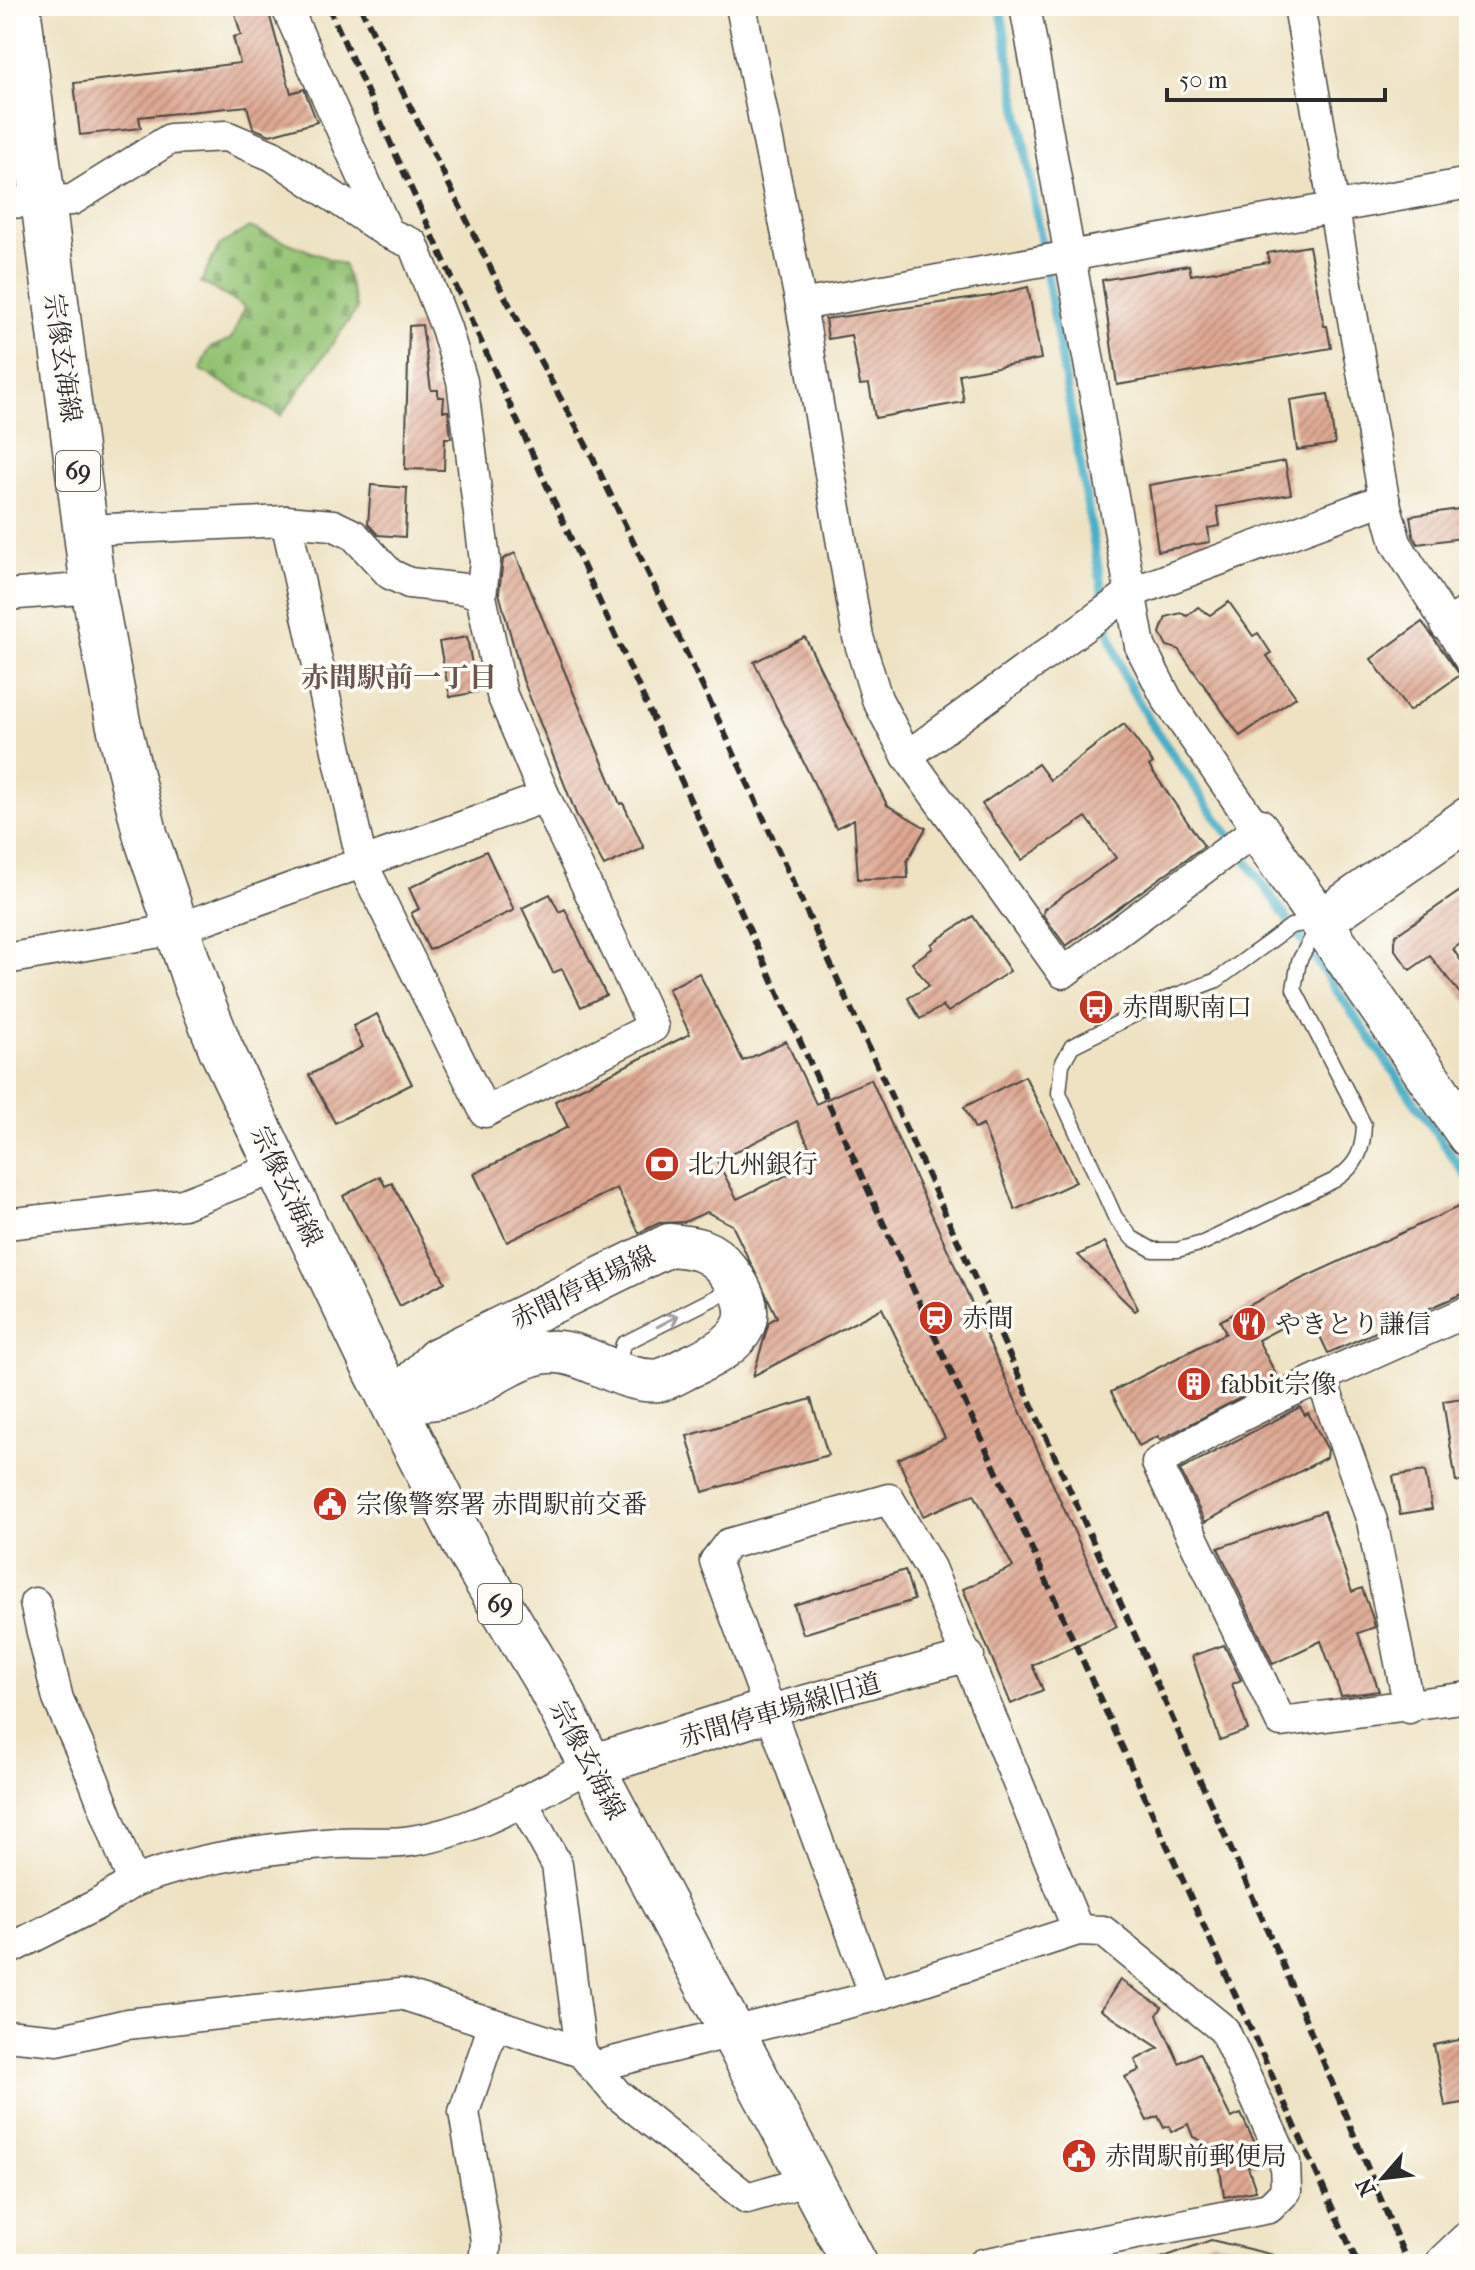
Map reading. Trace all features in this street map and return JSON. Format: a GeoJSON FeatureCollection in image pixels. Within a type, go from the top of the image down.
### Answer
{"type":"FeatureCollection","features":[{"type":"Feature","properties":{"kind":"main road","name":"宗像玄海線"},"geometry":{"type":"LineString","coordinates":[[18,6],[24,202],[86,530],[93,588],[125,751],[146,837],[221,1049],[467,1549],[549,1686],[855,2264]]}},
{"type":"Feature","properties":{"kind":"main road"},"geometry":{"type":"LineString","coordinates":[[1321,921],[1469,818]]}},
{"type":"Feature","properties":{"kind":"main road"},"geometry":{"type":"LineString","coordinates":[[1257,829],[1469,1136]]}},
{"type":"Feature","properties":{"kind":"main road","name":"赤間停車場線"},"geometry":{"type":"LineString","coordinates":[[669,1245],[699,1247],[718,1258],[740,1285],[746,1323],[736,1341],[716,1355],[660,1380],[617,1371],[570,1353],[547,1352],[526,1357],[453,1394],[393,1403],[437,1359],[669,1245]]}},
{"type":"Feature","properties":{"kind":"main road","name":"赤間停車場線旧道"},"geometry":{"type":"LineString","coordinates":[[591,1766],[770,1710]]}},
{"type":"Feature","properties":{"kind":"main road"},"geometry":{"type":"LineString","coordinates":[[1447,2264],[1469,2243]]}},
{"type":"Feature","properties":{"kind":"street"},"geometry":{"type":"LineString","coordinates":[[286,6],[388,233]]}},
{"type":"Feature","properties":{"kind":"street"},"geometry":{"type":"LineString","coordinates":[[741,6],[801,305],[858,637],[877,699],[907,756],[1063,973],[1257,829],[1167,699],[1140,646],[1025,6]]}},
{"type":"Feature","properties":{"kind":"street"},"geometry":{"type":"LineString","coordinates":[[1299,6],[1384,499],[1396,543],[1458,618],[1469,659]]}},
{"type":"Feature","properties":{"kind":"street"},"geometry":{"type":"LineString","coordinates":[[24,202],[72,200],[170,139],[226,136],[273,156],[388,233],[413,244],[446,328],[462,381],[485,561],[481,596],[502,695],[545,797],[653,1027],[485,1112],[362,863],[286,521]]}},
{"type":"Feature","properties":{"kind":"street"},"geometry":{"type":"LineString","coordinates":[[801,305],[1469,183]]}},
{"type":"Feature","properties":{"kind":"street"},"geometry":{"type":"LineString","coordinates":[[907,756],[1130,593],[1384,499]]}},
{"type":"Feature","properties":{"kind":"street"},"geometry":{"type":"LineString","coordinates":[[86,530],[286,521],[333,525],[354,535],[390,574],[409,583],[465,589],[481,596]]}},
{"type":"Feature","properties":{"kind":"street"},"geometry":{"type":"LineString","coordinates":[[6,595],[93,588]]}},
{"type":"Feature","properties":{"kind":"street"},"geometry":{"type":"LineString","coordinates":[[6,959],[177,929],[545,797]]}},
{"type":"Feature","properties":{"kind":"street"},"geometry":{"type":"LineString","coordinates":[[6,1224],[183,1204],[278,1167]]}},
{"type":"Feature","properties":{"kind":"street"},"geometry":{"type":"LineString","coordinates":[[1469,1311],[1321,1378],[1201,1437],[1157,1463],[1281,1722],[1409,1708],[1469,1697]]}},
{"type":"Feature","properties":{"kind":"street"},"geometry":{"type":"LineString","coordinates":[[1321,1378],[1372,1521],[1409,1708]]}},
{"type":"Feature","properties":{"kind":"street"},"geometry":{"type":"LineString","coordinates":[[875,1996],[715,1561],[728,1544],[889,1499],[930,1568],[969,1656],[1078,1930]]}},
{"type":"Feature","properties":{"kind":"street"},"geometry":{"type":"LineString","coordinates":[[35,1603],[58,1699],[133,1882]]}},
{"type":"Feature","properties":{"kind":"street","name":"赤間停車場線旧道"},"geometry":{"type":"LineString","coordinates":[[770,1710],[969,1656]]}},
{"type":"Feature","properties":{"kind":"street"},"geometry":{"type":"LineString","coordinates":[[6,1951],[133,1882],[172,1867],[244,1854],[337,1843],[410,1841],[473,1827],[591,1766]]}},
{"type":"Feature","properties":{"kind":"street"},"geometry":{"type":"LineString","coordinates":[[522,1801],[557,1865],[587,2059]]}},
{"type":"Feature","properties":{"kind":"street"},"geometry":{"type":"LineString","coordinates":[[587,2059],[731,2030],[875,1996],[1078,1930],[1103,1931],[1224,2030],[1285,2162],[1286,2191],[1269,2208],[983,2264]]}},
{"type":"Feature","properties":{"kind":"street"},"geometry":{"type":"LineString","coordinates":[[6,2035],[58,2040],[127,2024],[401,1994],[587,2059],[617,2094],[747,2198],[809,2180]]}},
{"type":"Feature","properties":{"kind":"street"},"geometry":{"type":"LineString","coordinates":[[484,2264],[486,2241],[464,2112],[494,2024]]}},
{"type":"Feature","properties":{"kind":"lane"},"geometry":{"type":"LineString","coordinates":[[1321,921],[1299,961],[1294,989],[1364,1125],[1363,1147],[1353,1168],[1335,1180],[1203,1243],[1177,1250],[1153,1250],[1132,1238],[1115,1217],[1059,1093],[1062,1064],[1072,1046],[1166,999],[1217,980],[1291,926],[1321,921]]}},
{"type":"Feature","properties":{"kind":"green space"},"geometry":{"type":"Polygon","coordinates":[[[249,227],[344,265],[357,309],[281,416],[199,369],[210,348],[231,339],[245,307],[201,282],[219,246],[249,227]]]}},
{"type":"Feature","properties":{"kind":"building"},"geometry":{"type":"Polygon","coordinates":[[[233,6],[267,6],[291,93],[304,89],[317,122],[270,135],[253,128],[247,106],[139,117],[141,128],[80,135],[74,83],[240,63],[233,37],[241,35],[233,6]]]}},
{"type":"Feature","properties":{"kind":"building"},"geometry":{"type":"Polygon","coordinates":[[[1309,246],[1331,348],[1117,385],[1102,280],[1189,265],[1191,275],[1269,262],[1267,253],[1309,246]]]}},
{"type":"Feature","properties":{"kind":"building"},"geometry":{"type":"Polygon","coordinates":[[[1028,287],[1041,359],[959,374],[964,402],[875,418],[869,384],[860,385],[851,335],[828,339],[825,319],[990,296],[1028,287]]]}},
{"type":"Feature","properties":{"kind":"building"},"geometry":{"type":"Polygon","coordinates":[[[422,325],[431,390],[438,390],[438,397],[444,397],[443,411],[448,411],[451,438],[445,438],[444,470],[405,469],[409,326],[422,325]]]}},
{"type":"Feature","properties":{"kind":"building"},"geometry":{"type":"Polygon","coordinates":[[[1328,394],[1335,444],[1297,450],[1290,400],[1328,394]]]}},
{"type":"Feature","properties":{"kind":"building"},"geometry":{"type":"Polygon","coordinates":[[[1285,461],[1291,494],[1217,507],[1220,526],[1208,528],[1210,542],[1158,551],[1149,485],[1285,461]]]}},
{"type":"Feature","properties":{"kind":"building"},"geometry":{"type":"Polygon","coordinates":[[[371,485],[407,488],[405,537],[378,535],[368,524],[371,485]]]}},
{"type":"Feature","properties":{"kind":"building"},"geometry":{"type":"Polygon","coordinates":[[[1466,508],[1469,537],[1418,544],[1413,536],[1410,516],[1466,508]]]}},
{"type":"Feature","properties":{"kind":"building"},"geometry":{"type":"Polygon","coordinates":[[[515,553],[620,804],[623,803],[644,848],[604,866],[577,816],[523,680],[499,593],[503,559],[515,553]]]}},
{"type":"Feature","properties":{"kind":"building"},"geometry":{"type":"Polygon","coordinates":[[[1229,602],[1253,636],[1258,633],[1271,653],[1267,656],[1296,697],[1240,736],[1178,649],[1167,646],[1160,633],[1166,617],[1181,613],[1187,616],[1198,607],[1210,615],[1229,602]]]}},
{"type":"Feature","properties":{"kind":"building"},"geometry":{"type":"Polygon","coordinates":[[[1422,622],[1460,675],[1409,711],[1371,659],[1422,622]]]}},
{"type":"Feature","properties":{"kind":"building"},"geometry":{"type":"Polygon","coordinates":[[[467,637],[477,692],[450,697],[439,642],[467,637]]]}},
{"type":"Feature","properties":{"kind":"building"},"geometry":{"type":"Polygon","coordinates":[[[805,637],[887,805],[926,828],[907,861],[908,878],[858,879],[854,819],[836,828],[754,662],[805,637]]]}},
{"type":"Feature","properties":{"kind":"building"},"geometry":{"type":"Polygon","coordinates":[[[1124,724],[1153,763],[1149,766],[1204,846],[1066,946],[1043,915],[1044,909],[1116,858],[1086,817],[1022,860],[982,804],[1038,764],[1050,780],[1124,724]]]}},
{"type":"Feature","properties":{"kind":"building"},"geometry":{"type":"Polygon","coordinates":[[[486,851],[514,910],[429,950],[411,913],[419,909],[409,888],[486,851]]]}},
{"type":"Feature","properties":{"kind":"building"},"geometry":{"type":"Polygon","coordinates":[[[1469,885],[1469,938],[1453,949],[1469,973],[1469,1005],[1430,956],[1410,970],[1395,950],[1395,942],[1396,935],[1469,885]]]}},
{"type":"Feature","properties":{"kind":"building"},"geometry":{"type":"Polygon","coordinates":[[[550,894],[559,912],[565,909],[606,995],[581,1007],[562,969],[553,973],[522,908],[550,894]]]}},
{"type":"Feature","properties":{"kind":"building"},"geometry":{"type":"Polygon","coordinates":[[[973,916],[1010,971],[948,1012],[943,1006],[920,1019],[908,998],[929,986],[912,963],[933,948],[931,944],[973,916]]]}},
{"type":"Feature","properties":{"kind":"building"},"geometry":{"type":"Polygon","coordinates":[[[699,973],[743,1061],[786,1041],[816,1104],[871,1079],[1117,1627],[1032,1665],[1043,1690],[1011,1704],[963,1589],[1013,1567],[974,1494],[923,1516],[898,1459],[945,1438],[882,1308],[753,1376],[769,1322],[777,1317],[732,1225],[707,1212],[684,1222],[659,1223],[639,1233],[617,1188],[507,1242],[474,1174],[568,1127],[555,1101],[690,1034],[668,989],[699,973]],[[797,1121],[717,1161],[737,1199],[816,1161],[797,1121]]]}},
{"type":"Feature","properties":{"kind":"building"},"geometry":{"type":"Polygon","coordinates":[[[377,1014],[412,1084],[335,1123],[309,1075],[363,1047],[353,1026],[377,1014]]]}},
{"type":"Feature","properties":{"kind":"building"},"geometry":{"type":"Polygon","coordinates":[[[1025,1076],[1076,1182],[1015,1210],[983,1125],[975,1129],[964,1107],[1025,1076]]]}},
{"type":"Feature","properties":{"kind":"building"},"geometry":{"type":"Polygon","coordinates":[[[380,1176],[385,1186],[392,1183],[445,1282],[400,1306],[343,1196],[380,1176]]]}},
{"type":"Feature","properties":{"kind":"building"},"geometry":{"type":"Polygon","coordinates":[[[1469,1202],[1469,1291],[1328,1353],[1309,1313],[1258,1340],[1278,1378],[1160,1440],[1158,1436],[1139,1446],[1111,1392],[1226,1333],[1220,1321],[1286,1286],[1469,1202]]]}},
{"type":"Feature","properties":{"kind":"building"},"geometry":{"type":"Polygon","coordinates":[[[1105,1242],[1138,1309],[1135,1311],[1078,1255],[1105,1242]]]}},
{"type":"Feature","properties":{"kind":"building"},"geometry":{"type":"Polygon","coordinates":[[[1469,1397],[1469,1481],[1456,1482],[1443,1401],[1469,1397]]]}},
{"type":"Feature","properties":{"kind":"building"},"geometry":{"type":"Polygon","coordinates":[[[811,1399],[828,1455],[703,1492],[687,1436],[811,1399]]]}},
{"type":"Feature","properties":{"kind":"building"},"geometry":{"type":"Polygon","coordinates":[[[1300,1407],[1305,1415],[1308,1413],[1328,1450],[1327,1457],[1205,1522],[1180,1470],[1300,1407]]]}},
{"type":"Feature","properties":{"kind":"building"},"geometry":{"type":"Polygon","coordinates":[[[1425,1471],[1432,1509],[1400,1514],[1393,1476],[1425,1471]]]}},
{"type":"Feature","properties":{"kind":"building"},"geometry":{"type":"Polygon","coordinates":[[[1324,1511],[1352,1592],[1362,1588],[1373,1619],[1375,1627],[1358,1633],[1379,1691],[1341,1696],[1321,1641],[1273,1664],[1218,1548],[1324,1511]]]}},
{"type":"Feature","properties":{"kind":"building"},"geometry":{"type":"Polygon","coordinates":[[[905,1570],[914,1600],[803,1634],[794,1605],[905,1570]]]}},
{"type":"Feature","properties":{"kind":"building"},"geometry":{"type":"Polygon","coordinates":[[[1224,1645],[1241,1680],[1232,1684],[1248,1730],[1220,1740],[1192,1656],[1224,1645]]]}},
{"type":"Feature","properties":{"kind":"building"},"geometry":{"type":"Polygon","coordinates":[[[1120,1980],[1162,2007],[1157,2015],[1179,2063],[1199,2053],[1231,2118],[1241,2114],[1264,2162],[1248,2167],[1256,2191],[1224,2197],[1217,2148],[1193,2137],[1188,2124],[1171,2132],[1169,2126],[1164,2128],[1158,2116],[1147,2121],[1125,2077],[1140,2070],[1135,2060],[1159,2048],[1101,2010],[1120,1980]]]}},
{"type":"Feature","properties":{"kind":"building"},"geometry":{"type":"Polygon","coordinates":[[[1464,2039],[1466,2047],[1469,2047],[1469,2102],[1445,2106],[1434,2045],[1464,2039]]]}},
{"type":"Feature","properties":{"kind":"building"},"geometry":{"type":"Polygon","coordinates":[[[1211,2240],[1274,2255],[1272,2264],[1153,2264],[1153,2261],[1211,2240]]]}},
{"type":"Feature","properties":{"kind":"waterway"},"geometry":{"type":"LineString","coordinates":[[1000,6],[1110,635],[1125,678],[1152,725],[1469,1180]]}},
{"type":"Feature","properties":{"kind":"railway"},"geometry":{"type":"LineString","coordinates":[[328,6],[1358,2264]]}},
{"type":"Feature","properties":{"kind":"railway"},"geometry":{"type":"LineString","coordinates":[[360,6],[503,293],[591,454],[719,721],[977,1283],[1279,1956],[1408,2264]]}},
{"type":"Feature","properties":{"kind":"place","name":"赤間駅南口"},"geometry":{"type":"Point","coordinates":[1096,1007]}},
{"type":"Feature","properties":{"kind":"place","name":"北九州銀行"},"geometry":{"type":"Point","coordinates":[662,1164]}},
{"type":"Feature","properties":{"kind":"place","name":"赤間"},"geometry":{"type":"Point","coordinates":[936,1318]}},
{"type":"Feature","properties":{"kind":"place","name":"やきとり謙信"},"geometry":{"type":"Point","coordinates":[1249,1324]}},
{"type":"Feature","properties":{"kind":"place","name":"fabbit宗像"},"geometry":{"type":"Point","coordinates":[1194,1384]}},
{"type":"Feature","properties":{"kind":"place","name":"宗像警察署 赤間駅前交番"},"geometry":{"type":"Point","coordinates":[330,1504]}},
{"type":"Feature","properties":{"kind":"place","name":"赤間駅前郵便局"},"geometry":{"type":"Point","coordinates":[1079,2156]}},
{"type":"Feature","properties":{"kind":"district","name":"赤間駅前一丁目"},"geometry":{"type":"Point","coordinates":[399,677]}}]}
